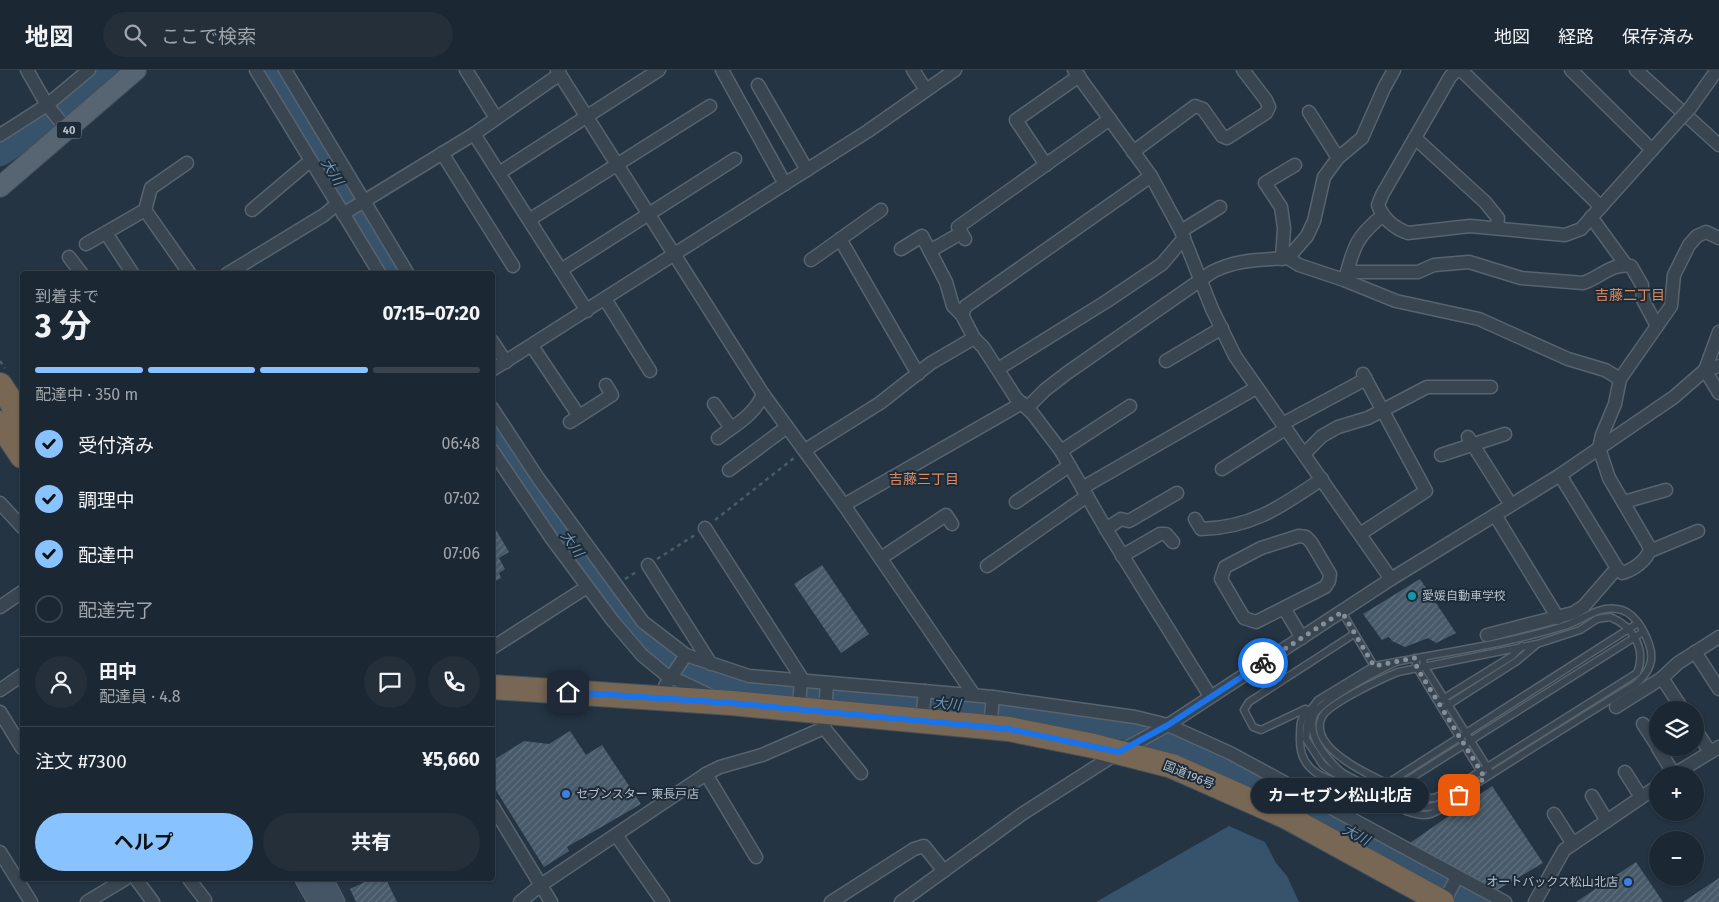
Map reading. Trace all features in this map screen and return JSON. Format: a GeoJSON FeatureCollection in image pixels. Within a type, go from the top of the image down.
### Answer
{"type":"FeatureCollection","features":[{"type":"Feature","properties":{"kind":"highway"},"geometry":{"type":"LineString","coordinates":[[0,385],[15,412],[20,443]]}},
{"type":"Feature","properties":{"kind":"highway","name":"国道196号"},"geometry":{"type":"LineString","coordinates":[[495,686],[667,681],[731,703],[800,704],[825,714],[922,715],[991,721],[1009,729],[1119,752],[1172,766],[1287,818],[1445,899]]}},
{"type":"Feature","properties":{"kind":"main road","name":"40"},"geometry":{"type":"LineString","coordinates":[[0,187],[66,128],[136,70]]}},
{"type":"Feature","properties":{"kind":"street"},"geometry":{"type":"LineString","coordinates":[[27,70],[48,106],[66,128]]}},
{"type":"Feature","properties":{"kind":"street"},"geometry":{"type":"LineString","coordinates":[[0,135],[48,106],[90,70]]}},
{"type":"Feature","properties":{"kind":"street"},"geometry":{"type":"LineString","coordinates":[[256,70],[378,271]]}},
{"type":"Feature","properties":{"kind":"street"},"geometry":{"type":"LineString","coordinates":[[285,70],[361,202],[406,271]]}},
{"type":"Feature","properties":{"kind":"street"},"geometry":{"type":"LineString","coordinates":[[466,70],[496,118]]}},
{"type":"Feature","properties":{"kind":"street"},"geometry":{"type":"LineString","coordinates":[[499,173],[659,70]]}},
{"type":"Feature","properties":{"kind":"street"},"geometry":{"type":"LineString","coordinates":[[722,70],[785,184]]}},
{"type":"Feature","properties":{"kind":"street"},"geometry":{"type":"LineString","coordinates":[[913,70],[926,90]]}},
{"type":"Feature","properties":{"kind":"street"},"geometry":{"type":"LineString","coordinates":[[495,368],[807,170],[955,70]]}},
{"type":"Feature","properties":{"kind":"street"},"geometry":{"type":"LineString","coordinates":[[1133,152],[1195,106],[1203,109],[1222,136],[1227,138],[1266,113],[1268,107],[1266,100],[1243,70]]}},
{"type":"Feature","properties":{"kind":"street"},"geometry":{"type":"LineString","coordinates":[[1285,258],[1307,236],[1314,221],[1324,177],[1338,158],[1362,138],[1394,70]]}},
{"type":"Feature","properties":{"kind":"street"},"geometry":{"type":"LineString","coordinates":[[1457,70],[1450,77],[1378,205],[1383,214],[1399,230],[1408,233],[1456,226],[1565,235],[1581,229],[1690,108],[1715,71]]}},
{"type":"Feature","properties":{"kind":"street"},"geometry":{"type":"LineString","coordinates":[[1461,70],[1601,207]]}},
{"type":"Feature","properties":{"kind":"street"},"geometry":{"type":"LineString","coordinates":[[1571,70],[1652,150]]}},
{"type":"Feature","properties":{"kind":"street"},"geometry":{"type":"LineString","coordinates":[[1636,70],[1719,145]]}},
{"type":"Feature","properties":{"kind":"street"},"geometry":{"type":"LineString","coordinates":[[235,271],[342,210],[361,202],[474,134],[558,72],[650,214],[762,394],[844,505],[974,695]]}},
{"type":"Feature","properties":{"kind":"street"},"geometry":{"type":"LineString","coordinates":[[1046,165],[1016,120],[1076,73],[1151,176],[1183,234],[1200,280],[1235,356],[1391,579]]}},
{"type":"Feature","properties":{"kind":"street"},"geometry":{"type":"LineString","coordinates":[[758,85],[807,170]]}},
{"type":"Feature","properties":{"kind":"street"},"geometry":{"type":"LineString","coordinates":[[529,220],[710,106]]}},
{"type":"Feature","properties":{"kind":"street"},"geometry":{"type":"LineString","coordinates":[[1308,112],[1338,158]]}},
{"type":"Feature","properties":{"kind":"street"},"geometry":{"type":"LineString","coordinates":[[930,251],[963,236],[958,227],[1110,119]]}},
{"type":"Feature","properties":{"kind":"street"},"geometry":{"type":"LineString","coordinates":[[474,134],[587,311]]}},
{"type":"Feature","properties":{"kind":"street"},"geometry":{"type":"LineString","coordinates":[[1415,138],[1485,202],[1498,218],[1497,228]]}},
{"type":"Feature","properties":{"kind":"street"},"geometry":{"type":"LineString","coordinates":[[442,153],[513,266]]}},
{"type":"Feature","properties":{"kind":"street"},"geometry":{"type":"LineString","coordinates":[[561,270],[734,159]]}},
{"type":"Feature","properties":{"kind":"street"},"geometry":{"type":"LineString","coordinates":[[252,210],[310,161]]}},
{"type":"Feature","properties":{"kind":"street"},"geometry":{"type":"LineString","coordinates":[[86,244],[145,210],[151,188],[187,163]]}},
{"type":"Feature","properties":{"kind":"street"},"geometry":{"type":"LineString","coordinates":[[1285,258],[1281,207],[1265,184],[1295,165]]}},
{"type":"Feature","properties":{"kind":"street"},"geometry":{"type":"LineString","coordinates":[[962,315],[966,306],[1151,176]]}},
{"type":"Feature","properties":{"kind":"street"},"geometry":{"type":"LineString","coordinates":[[461,209],[473,202]]}},
{"type":"Feature","properties":{"kind":"street"},"geometry":{"type":"LineString","coordinates":[[998,370],[1107,302],[1162,264],[1183,234],[1220,207]]}},
{"type":"Feature","properties":{"kind":"street"},"geometry":{"type":"LineString","coordinates":[[145,210],[188,271]]}},
{"type":"Feature","properties":{"kind":"street"},"geometry":{"type":"LineString","coordinates":[[811,260],[881,210]]}},
{"type":"Feature","properties":{"kind":"street"},"geometry":{"type":"LineString","coordinates":[[1346,276],[1353,248],[1359,238],[1383,214]]}},
{"type":"Feature","properties":{"kind":"street"},"geometry":{"type":"LineString","coordinates":[[1591,217],[1626,265]]}},
{"type":"Feature","properties":{"kind":"street"},"geometry":{"type":"LineString","coordinates":[[1650,551],[1647,541],[1609,478],[1599,448],[1602,435],[1615,404],[1620,379],[1671,306],[1674,275],[1689,245],[1697,236],[1706,232],[1719,238]]}},
{"type":"Feature","properties":{"kind":"street"},"geometry":{"type":"LineString","coordinates":[[106,233],[131,271]]}},
{"type":"Feature","properties":{"kind":"street"},"geometry":{"type":"LineString","coordinates":[[901,249],[922,236],[946,282],[953,306],[962,315],[974,338],[1024,406],[1061,451],[1122,556],[1210,696]]}},
{"type":"Feature","properties":{"kind":"street"},"geometry":{"type":"LineString","coordinates":[[840,239],[918,374]]}},
{"type":"Feature","properties":{"kind":"street"},"geometry":{"type":"LineString","coordinates":[[69,257],[75,271]]}},
{"type":"Feature","properties":{"kind":"street"},"geometry":{"type":"LineString","coordinates":[[844,505],[1024,406],[1067,373],[1200,280],[1226,265],[1240,261],[1285,258],[1299,265],[1346,276],[1396,301],[1479,319],[1568,359],[1605,370],[1620,379]]}},
{"type":"Feature","properties":{"kind":"street"},"geometry":{"type":"LineString","coordinates":[[1346,276],[1418,272],[1434,265],[1469,262],[1521,278],[1583,283],[1593,280],[1603,272],[1626,265],[1632,266],[1636,273],[1642,285],[1642,300],[1657,326]]}},
{"type":"Feature","properties":{"kind":"street"},"geometry":{"type":"LineString","coordinates":[[605,300],[650,371]]}},
{"type":"Feature","properties":{"kind":"street"},"geometry":{"type":"LineString","coordinates":[[1166,361],[1222,328]]}},
{"type":"Feature","properties":{"kind":"street"},"geometry":{"type":"LineString","coordinates":[[1705,370],[1719,332]]}},
{"type":"Feature","properties":{"kind":"street"},"geometry":{"type":"LineString","coordinates":[[805,450],[880,403],[931,363],[974,338]]}},
{"type":"Feature","properties":{"kind":"street"},"geometry":{"type":"LineString","coordinates":[[495,346],[506,362]]}},
{"type":"Feature","properties":{"kind":"street"},"geometry":{"type":"LineString","coordinates":[[532,346],[574,419],[612,395],[606,385]]}},
{"type":"Feature","properties":{"kind":"street"},"geometry":{"type":"LineString","coordinates":[[901,902],[1022,814],[1119,752],[1168,725],[1391,579],[1560,475],[1674,397],[1705,370],[1719,366]]}},
{"type":"Feature","properties":{"kind":"street"},"geometry":{"type":"LineString","coordinates":[[1705,370],[1719,393]]}},
{"type":"Feature","properties":{"kind":"street"},"geometry":{"type":"LineString","coordinates":[[1222,469],[1283,426],[1365,376],[1426,491],[1360,534]]}},
{"type":"Feature","properties":{"kind":"street"},"geometry":{"type":"LineString","coordinates":[[1304,454],[1322,436],[1338,427],[1368,418],[1427,387],[1477,381],[1491,387]]}},
{"type":"Feature","properties":{"kind":"street"},"geometry":{"type":"LineString","coordinates":[[987,566],[1085,492],[1256,388]]}},
{"type":"Feature","properties":{"kind":"street"},"geometry":{"type":"LineString","coordinates":[[718,438],[758,406],[762,394]]}},
{"type":"Feature","properties":{"kind":"street"},"geometry":{"type":"LineString","coordinates":[[714,404],[731,428]]}},
{"type":"Feature","properties":{"kind":"street"},"geometry":{"type":"LineString","coordinates":[[1061,451],[1130,406]]}},
{"type":"Feature","properties":{"kind":"street"},"geometry":{"type":"LineString","coordinates":[[495,413],[538,478],[643,622],[686,655],[749,676],[802,683],[974,695],[992,699],[1135,717],[1168,725],[1230,753],[1456,878],[1505,902]]}},
{"type":"Feature","properties":{"kind":"street"},"geometry":{"type":"LineString","coordinates":[[728,470],[787,427]]}},
{"type":"Feature","properties":{"kind":"street"},"geometry":{"type":"LineString","coordinates":[[1441,455],[1470,441],[1505,434]]}},
{"type":"Feature","properties":{"kind":"street"},"geometry":{"type":"LineString","coordinates":[[1470,441],[1512,505]]}},
{"type":"Feature","properties":{"kind":"street"},"geometry":{"type":"LineString","coordinates":[[495,454],[588,587],[642,655],[667,681],[686,655]]}},
{"type":"Feature","properties":{"kind":"street"},"geometry":{"type":"LineString","coordinates":[[1016,502],[1069,466]]}},
{"type":"Feature","properties":{"kind":"street"},"geometry":{"type":"LineString","coordinates":[[1560,475],[1617,568],[1622,573],[1646,558],[1650,551],[1698,531]]}},
{"type":"Feature","properties":{"kind":"street"},"geometry":{"type":"LineString","coordinates":[[1195,519],[1201,529],[1226,528],[1280,508],[1322,479]]}},
{"type":"Feature","properties":{"kind":"street"},"geometry":{"type":"LineString","coordinates":[[1624,502],[1666,490]]}},
{"type":"Feature","properties":{"kind":"street"},"geometry":{"type":"LineString","coordinates":[[1106,529],[1121,519],[1129,521],[1177,493]]}},
{"type":"Feature","properties":{"kind":"street"},"geometry":{"type":"LineString","coordinates":[[0,503],[5,520],[20,526]]}},
{"type":"Feature","properties":{"kind":"street"},"geometry":{"type":"LineString","coordinates":[[881,558],[946,515],[952,524]]}},
{"type":"Feature","properties":{"kind":"street"},"geometry":{"type":"LineString","coordinates":[[1495,515],[1558,618]]}},
{"type":"Feature","properties":{"kind":"street"},"geometry":{"type":"LineString","coordinates":[[705,528],[796,669],[802,683],[800,704]]}},
{"type":"Feature","properties":{"kind":"street"},"geometry":{"type":"LineString","coordinates":[[1122,556],[1160,534],[1166,534],[1173,542]]}},
{"type":"Feature","properties":{"kind":"street"},"geometry":{"type":"LineString","coordinates":[[1299,536],[1306,537],[1330,574],[1329,581],[1325,587],[1284,608],[1256,622],[1250,622],[1244,618],[1220,578],[1221,572],[1225,567],[1261,548],[1299,536]]}},
{"type":"Feature","properties":{"kind":"street"},"geometry":{"type":"LineString","coordinates":[[648,565],[711,664]]}},
{"type":"Feature","properties":{"kind":"street"},"geometry":{"type":"LineString","coordinates":[[1487,635],[1558,618],[1584,606],[1617,568]]}},
{"type":"Feature","properties":{"kind":"street"},"geometry":{"type":"LineString","coordinates":[[495,646],[588,587]]}},
{"type":"Feature","properties":{"kind":"street"},"geometry":{"type":"LineString","coordinates":[[0,607],[20,593]]}},
{"type":"Feature","properties":{"kind":"street"},"geometry":{"type":"LineString","coordinates":[[1284,608],[1302,638]]}},
{"type":"Feature","properties":{"kind":"street"},"geometry":{"type":"LineString","coordinates":[[1616,707],[1662,678],[1695,652],[1719,638]]}},
{"type":"Feature","properties":{"kind":"street"},"geometry":{"type":"LineString","coordinates":[[1695,652],[1719,689]]}},
{"type":"Feature","properties":{"kind":"street"},"geometry":{"type":"LineString","coordinates":[[0,690],[20,676]]}},
{"type":"Feature","properties":{"kind":"street"},"geometry":{"type":"LineString","coordinates":[[1662,678],[1677,701]]}},
{"type":"Feature","properties":{"kind":"street"},"geometry":{"type":"LineString","coordinates":[[827,685],[825,714],[862,772]]}},
{"type":"Feature","properties":{"kind":"street"},"geometry":{"type":"LineString","coordinates":[[922,715],[924,693]]}},
{"type":"Feature","properties":{"kind":"street"},"geometry":{"type":"LineString","coordinates":[[991,721],[992,699]]}},
{"type":"Feature","properties":{"kind":"street"},"geometry":{"type":"LineString","coordinates":[[0,712],[20,745]]}},
{"type":"Feature","properties":{"kind":"street"},"geometry":{"type":"LineString","coordinates":[[520,902],[541,885],[706,774],[720,767],[762,755],[825,714]]}},
{"type":"Feature","properties":{"kind":"street"},"geometry":{"type":"LineString","coordinates":[[1644,724],[1649,732]]}},
{"type":"Feature","properties":{"kind":"street"},"geometry":{"type":"LineString","coordinates":[[1687,766],[1715,749],[1704,738]]}},
{"type":"Feature","properties":{"kind":"street"},"geometry":{"type":"LineString","coordinates":[[1626,772],[1641,797]]}},
{"type":"Feature","properties":{"kind":"street"},"geometry":{"type":"LineString","coordinates":[[706,774],[756,857]]}},
{"type":"Feature","properties":{"kind":"street"},"geometry":{"type":"LineString","coordinates":[[1534,902],[1564,850],[1649,792]]}},
{"type":"Feature","properties":{"kind":"street"},"geometry":{"type":"LineString","coordinates":[[1592,796],[1607,820]]}},
{"type":"Feature","properties":{"kind":"street"},"geometry":{"type":"LineString","coordinates":[[1554,814],[1572,844]]}},
{"type":"Feature","properties":{"kind":"street"},"geometry":{"type":"LineString","coordinates":[[497,825],[541,885],[551,902]]}},
{"type":"Feature","properties":{"kind":"street"},"geometry":{"type":"LineString","coordinates":[[616,835],[663,902]]}},
{"type":"Feature","properties":{"kind":"street"},"geometry":{"type":"LineString","coordinates":[[832,902],[914,850],[924,846],[944,871]]}},
{"type":"Feature","properties":{"kind":"street"},"geometry":{"type":"LineString","coordinates":[[0,852],[31,902]]}},
{"type":"Feature","properties":{"kind":"street"},"geometry":{"type":"LineString","coordinates":[[1445,899],[1456,878]]}},
{"type":"Feature","properties":{"kind":"street"},"geometry":{"type":"LineString","coordinates":[[87,902],[122,881]]}},
{"type":"Feature","properties":{"kind":"street"},"geometry":{"type":"LineString","coordinates":[[137,881],[152,902]]}},
{"type":"Feature","properties":{"kind":"street"},"geometry":{"type":"LineString","coordinates":[[191,881],[205,900]]}},
{"type":"Feature","properties":{"kind":"street"},"geometry":{"type":"LineString","coordinates":[[306,881],[318,902]]}},
{"type":"Feature","properties":{"kind":"street"},"geometry":{"type":"LineString","coordinates":[[324,881],[335,902]]}},
{"type":"Feature","properties":{"kind":"lane"},"geometry":{"type":"LineString","coordinates":[[1318,700],[1308,713],[1306,739],[1323,766],[1360,788],[1409,812],[1424,815],[1436,812],[1446,803],[1485,778],[1636,684],[1645,675],[1652,662],[1649,645],[1638,623],[1619,609],[1602,609],[1576,622],[1536,634],[1374,666],[1318,700],[1305,709],[1260,730],[1253,727],[1244,710],[1248,702],[1354,634]]}},
{"type":"Feature","properties":{"kind":"lane"},"geometry":{"type":"LineString","coordinates":[[1342,612],[1374,666]]}},
{"type":"Feature","properties":{"kind":"lane"},"geometry":{"type":"LineString","coordinates":[[1610,617],[1621,621],[1629,629],[1641,651],[1641,662],[1637,673],[1446,793],[1434,798],[1421,798],[1351,766],[1336,753],[1324,738],[1321,728],[1322,717],[1329,709],[1379,680],[1398,672],[1537,644],[1580,630],[1597,619],[1610,617]]}},
{"type":"Feature","properties":{"kind":"lane"},"geometry":{"type":"LineString","coordinates":[[1388,783],[1638,623]]}},
{"type":"Feature","properties":{"kind":"lane"},"geometry":{"type":"LineString","coordinates":[[1397,787],[1643,632]]}},
{"type":"Feature","properties":{"kind":"lane"},"geometry":{"type":"LineString","coordinates":[[1536,634],[1537,644]]}},
{"type":"Feature","properties":{"kind":"lane"},"geometry":{"type":"LineString","coordinates":[[1520,637],[1522,647]]}},
{"type":"Feature","properties":{"kind":"lane"},"geometry":{"type":"LineString","coordinates":[[1442,709],[1517,661],[1537,644]]}},
{"type":"Feature","properties":{"kind":"lane"},"geometry":{"type":"LineString","coordinates":[[1441,700],[1512,656],[1522,647]]}},
{"type":"Feature","properties":{"kind":"lane"},"geometry":{"type":"LineString","coordinates":[[1423,657],[1424,666],[1441,700],[1442,709],[1463,735]]}},
{"type":"Feature","properties":{"kind":"lane"},"geometry":{"type":"LineString","coordinates":[[1415,658],[1417,668],[1441,700],[1448,705],[1468,743],[1492,774]]}},
{"type":"Feature","properties":{"kind":"lane"},"geometry":{"type":"LineString","coordinates":[[1396,662],[1375,672],[1323,705],[1314,714],[1312,725],[1314,737],[1341,772],[1410,803],[1428,807],[1446,803]]}},
{"type":"Feature","properties":{"kind":"lane"},"geometry":{"type":"LineString","coordinates":[[1305,709],[1300,721],[1299,747],[1302,758],[1308,768],[1335,782],[1360,788]]}},
{"type":"Feature","properties":{"kind":"lane"},"geometry":{"type":"LineString","coordinates":[[1468,743],[1485,778]]}},
{"type":"Feature","properties":{"kind":"water"},"geometry":{"type":"Polygon","coordinates":[[[1229,826],[1265,842],[1276,863],[1287,876],[1299,902],[1096,902],[1229,826]]]}},
{"type":"Feature","properties":{"kind":"building"},"geometry":{"type":"Polygon","coordinates":[[[495,528],[509,552],[499,558],[505,569],[499,573],[501,578],[495,581],[495,528]]]}},
{"type":"Feature","properties":{"kind":"building"},"geometry":{"type":"Polygon","coordinates":[[[822,565],[869,634],[841,653],[794,584],[822,565]]]}},
{"type":"Feature","properties":{"kind":"building","name":"愛媛自動車学校"},"geometry":{"type":"Polygon","coordinates":[[[1420,579],[1456,633],[1436,643],[1428,638],[1405,647],[1392,641],[1389,637],[1382,640],[1363,614],[1420,579]]]}},
{"type":"Feature","properties":{"kind":"building","name":"セブンスター 東長戸店"},"geometry":{"type":"Polygon","coordinates":[[[570,731],[586,755],[602,745],[641,804],[567,847],[569,851],[544,867],[495,789],[495,759],[524,741],[549,744],[570,731]]]}},
{"type":"Feature","properties":{"kind":"building"},"geometry":{"type":"Polygon","coordinates":[[[1492,786],[1543,863],[1497,890],[1407,845],[1492,786]]]}},
{"type":"Feature","properties":{"kind":"building","name":"オートバックス松山北店"},"geometry":{"type":"Polygon","coordinates":[[[1636,862],[1649,881],[1649,886],[1652,886],[1663,902],[1576,902],[1636,862]]]}},
{"type":"Feature","properties":{"kind":"building"},"geometry":{"type":"Polygon","coordinates":[[[1719,878],[1719,902],[1683,902],[1719,878]]]}},
{"type":"Feature","properties":{"kind":"building"},"geometry":{"type":"Polygon","coordinates":[[[367,881],[387,881],[397,902],[356,902],[350,889],[367,881]]]}},
{"type":"Feature","properties":{"kind":"waterway","name":"大川"},"geometry":{"type":"LineString","coordinates":[[0,154],[52,119],[109,70]]}},
{"type":"Feature","properties":{"kind":"waterway","name":"大川"},"geometry":{"type":"LineString","coordinates":[[269,70],[392,271]]}},
{"type":"Feature","properties":{"kind":"waterway","name":"大川"},"geometry":{"type":"LineString","coordinates":[[495,432],[570,542],[635,627],[668,655],[717,680],[812,693],[1008,709],[1128,728],[1224,763],[1480,902]]}},
{"type":"Feature","properties":{"kind":"way so far"},"geometry":{"type":"LineString","coordinates":[[1263,663],[1342,612],[1374,666],[1415,658],[1417,668],[1485,778],[1459,795]]}},
{"type":"Feature","properties":{"kind":"place","name":"愛媛自動車学校"},"geometry":{"type":"Point","coordinates":[1412,596]}},
{"type":"Feature","properties":{"kind":"place","name":"セブンスター 東長戸店"},"geometry":{"type":"Point","coordinates":[566,794]}},
{"type":"Feature","properties":{"kind":"place","name":"カーセブン松山北店"},"geometry":{"type":"Point","coordinates":[1459,795]}},
{"type":"Feature","properties":{"kind":"place","name":"オートバックス松山北店"},"geometry":{"type":"Point","coordinates":[1628,882]}},
{"type":"Feature","properties":{"kind":"district","name":"吉藤二丁目"},"geometry":{"type":"Point","coordinates":[1630,295]}},
{"type":"Feature","properties":{"kind":"district","name":"吉藤三丁目"},"geometry":{"type":"Point","coordinates":[924,479]}},
{"type":"Feature","properties":{"kind":"route"},"geometry":{"type":"LineString","coordinates":[[568,692],[731,703],[1009,729],[1119,752],[1168,725],[1263,663]]}}]}
